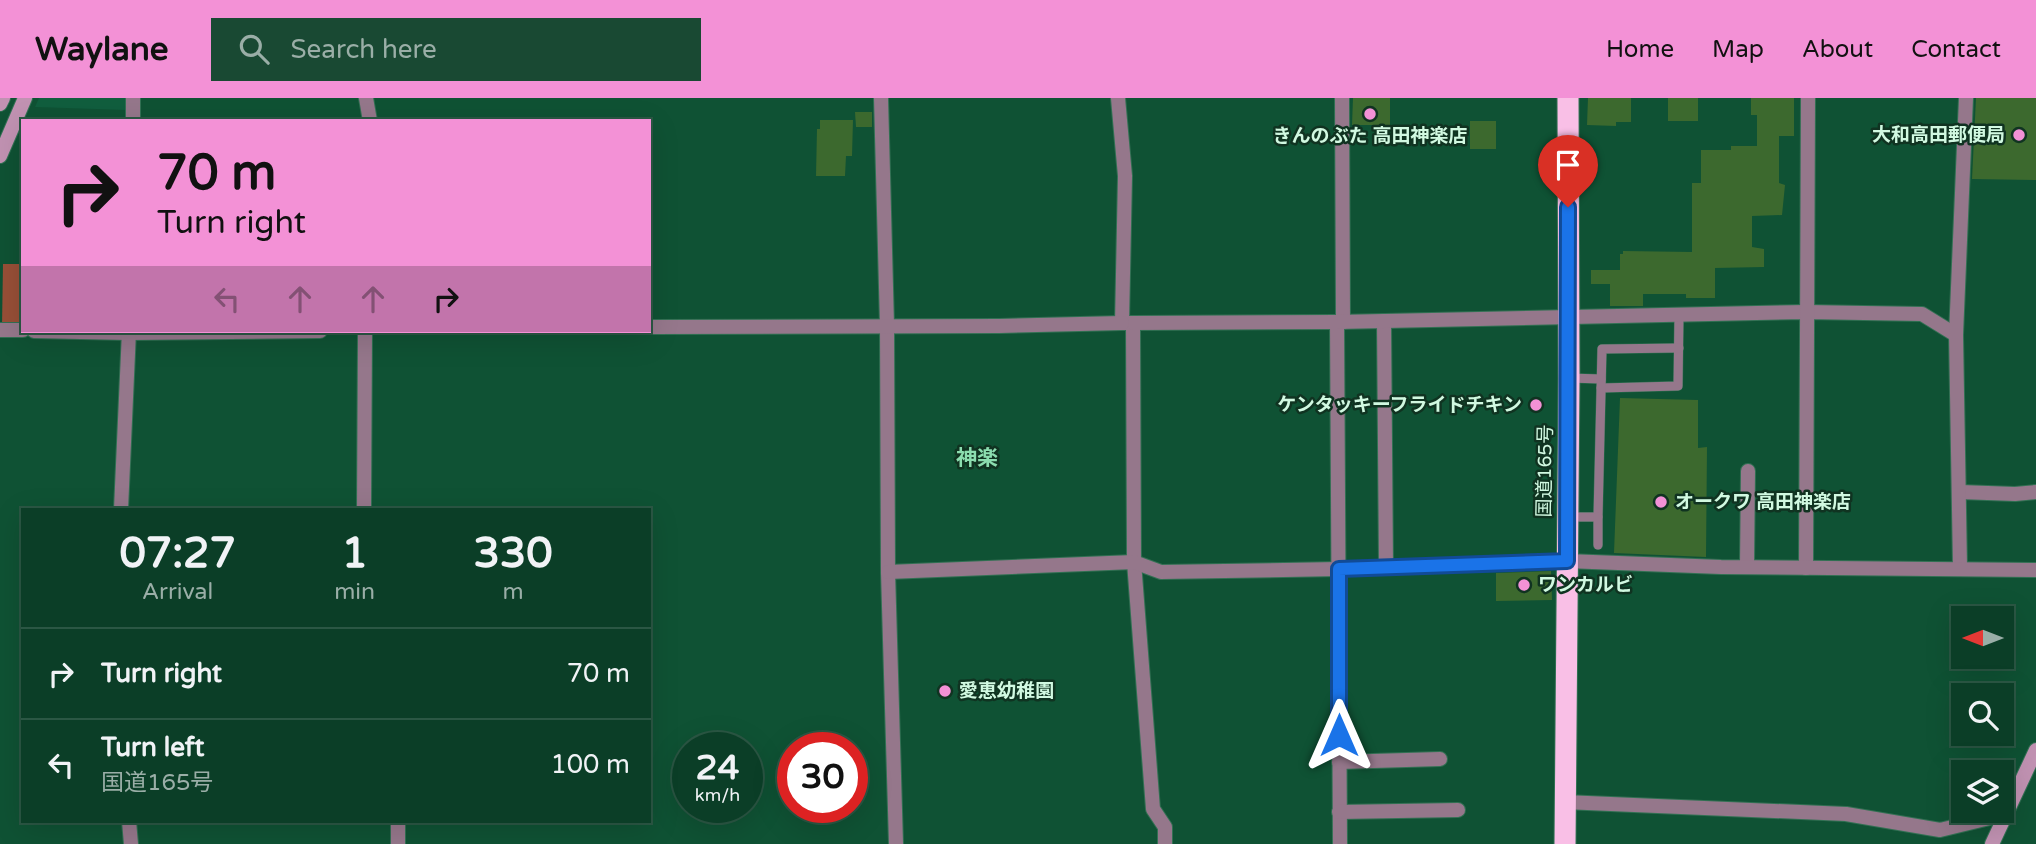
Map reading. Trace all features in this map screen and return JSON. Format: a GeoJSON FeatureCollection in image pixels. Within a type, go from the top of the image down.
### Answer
{"type":"FeatureCollection","features":[{"type":"Feature","properties":{"kind":"highway","name":"国道165号"},"geometry":{"type":"LineString","coordinates":[[1564,844],[1569,379],[1568,98]]}},
{"type":"Feature","properties":{"kind":"main road"},"geometry":{"type":"LineString","coordinates":[[0,104],[3,98]]}},
{"type":"Feature","properties":{"kind":"main road"},"geometry":{"type":"LineString","coordinates":[[0,156],[25,98]]}},
{"type":"Feature","properties":{"kind":"main road"},"geometry":{"type":"LineString","coordinates":[[2014,797],[2036,750]]}},
{"type":"Feature","properties":{"kind":"main road"},"geometry":{"type":"LineString","coordinates":[[1992,844],[2002,823]]}},
{"type":"Feature","properties":{"kind":"street"},"geometry":{"type":"LineString","coordinates":[[133,98],[133,119]]}},
{"type":"Feature","properties":{"kind":"street"},"geometry":{"type":"LineString","coordinates":[[366,98],[370,119]]}},
{"type":"Feature","properties":{"kind":"street"},"geometry":{"type":"LineString","coordinates":[[881,98],[887,325],[888,572],[896,844]]}},
{"type":"Feature","properties":{"kind":"street"},"geometry":{"type":"LineString","coordinates":[[1118,98],[1125,176],[1134,562],[1153,808],[1165,827],[1165,844]]}},
{"type":"Feature","properties":{"kind":"street"},"geometry":{"type":"LineString","coordinates":[[1340,844],[1342,98]]}},
{"type":"Feature","properties":{"kind":"street"},"geometry":{"type":"LineString","coordinates":[[1806,568],[1808,98]]}},
{"type":"Feature","properties":{"kind":"street"},"geometry":{"type":"LineString","coordinates":[[1960,567],[1956,335],[1966,98]]}},
{"type":"Feature","properties":{"kind":"street"},"geometry":{"type":"LineString","coordinates":[[651,327],[999,327],[1806,312],[1923,314],[1956,335]]}},
{"type":"Feature","properties":{"kind":"street"},"geometry":{"type":"LineString","coordinates":[[1384,321],[1386,568]]}},
{"type":"Feature","properties":{"kind":"street"},"geometry":{"type":"LineString","coordinates":[[0,330],[21,330]]}},
{"type":"Feature","properties":{"kind":"street"},"geometry":{"type":"LineString","coordinates":[[121,508],[129,333]]}},
{"type":"Feature","properties":{"kind":"street"},"geometry":{"type":"LineString","coordinates":[[364,508],[365,333]]}},
{"type":"Feature","properties":{"kind":"street"},"geometry":{"type":"LineString","coordinates":[[1748,471],[1748,565]]}},
{"type":"Feature","properties":{"kind":"street"},"geometry":{"type":"LineString","coordinates":[[1960,492],[2036,492]]}},
{"type":"Feature","properties":{"kind":"street"},"geometry":{"type":"LineString","coordinates":[[888,572],[1134,562],[1161,572],[1567,561],[1721,567],[1960,567],[2036,570]]}},
{"type":"Feature","properties":{"kind":"street"},"geometry":{"type":"LineString","coordinates":[[1339,762],[1440,759]]}},
{"type":"Feature","properties":{"kind":"street"},"geometry":{"type":"LineString","coordinates":[[1564,802],[1846,814],[1940,830],[1969,823]]}},
{"type":"Feature","properties":{"kind":"street"},"geometry":{"type":"LineString","coordinates":[[1339,812],[1458,810]]}},
{"type":"Feature","properties":{"kind":"street"},"geometry":{"type":"LineString","coordinates":[[129,823],[131,844]]}},
{"type":"Feature","properties":{"kind":"street"},"geometry":{"type":"LineString","coordinates":[[398,823],[398,844]]}},
{"type":"Feature","properties":{"kind":"lane"},"geometry":{"type":"LineString","coordinates":[[1569,379],[1678,386],[1678,316]]}},
{"type":"Feature","properties":{"kind":"lane"},"geometry":{"type":"LineString","coordinates":[[1598,545],[1602,349],[1678,348]]}},
{"type":"Feature","properties":{"kind":"lane"},"geometry":{"type":"LineString","coordinates":[[1567,517],[1598,517]]}},
{"type":"Feature","properties":{"kind":"shaded area"},"geometry":{"type":"Polygon","coordinates":[[[39,98],[127,98],[127,110],[35,107],[39,98]]]}},
{"type":"Feature","properties":{"kind":"shaded area"},"geometry":{"type":"Polygon","coordinates":[[[3,264],[21,264],[21,326],[2,326],[3,264]]]}},
{"type":"Feature","properties":{"kind":"building","name":"きんのぶた 高田神楽店"},"geometry":{"type":"Polygon","coordinates":[[[1353,98],[1390,98],[1390,125],[1352,125],[1353,98]]]}},
{"type":"Feature","properties":{"kind":"building"},"geometry":{"type":"Polygon","coordinates":[[[1588,98],[1631,98],[1631,122],[1616,122],[1616,126],[1587,125],[1588,98]]]}},
{"type":"Feature","properties":{"kind":"building"},"geometry":{"type":"Polygon","coordinates":[[[1668,98],[1698,98],[1698,121],[1668,121],[1668,98]]]}},
{"type":"Feature","properties":{"kind":"building"},"geometry":{"type":"Polygon","coordinates":[[[1751,98],[1794,98],[1794,136],[1779,136],[1779,183],[1785,185],[1782,215],[1752,216],[1752,247],[1764,249],[1764,267],[1715,268],[1715,298],[1686,298],[1686,294],[1643,294],[1643,306],[1610,306],[1610,284],[1591,284],[1591,270],[1620,270],[1620,254],[1623,254],[1623,251],[1692,252],[1692,183],[1701,183],[1701,150],[1731,150],[1731,146],[1757,146],[1757,115],[1751,115],[1751,98]]]}},
{"type":"Feature","properties":{"kind":"building"},"geometry":{"type":"Polygon","coordinates":[[[1976,98],[2036,98],[2036,180],[1972,179],[1976,98]]]}},
{"type":"Feature","properties":{"kind":"building"},"geometry":{"type":"Polygon","coordinates":[[[855,112],[872,112],[872,127],[856,127],[855,112]]]}},
{"type":"Feature","properties":{"kind":"building"},"geometry":{"type":"Polygon","coordinates":[[[820,120],[853,120],[852,156],[846,156],[845,176],[816,176],[817,129],[820,129],[820,120]]]}},
{"type":"Feature","properties":{"kind":"building"},"geometry":{"type":"Polygon","coordinates":[[[1470,121],[1496,121],[1496,149],[1470,149],[1470,121]]]}},
{"type":"Feature","properties":{"kind":"building","name":"オークワ 高田神楽店"},"geometry":{"type":"Polygon","coordinates":[[[1620,398],[1698,400],[1698,448],[1707,447],[1706,557],[1614,553],[1620,398]]]}},
{"type":"Feature","properties":{"kind":"building","name":"ワンカルビ"},"geometry":{"type":"Polygon","coordinates":[[[1551,571],[1552,600],[1496,601],[1496,573],[1551,571]]]}},
{"type":"Feature","properties":{"kind":"place","name":"きんのぶた 高田神楽店"},"geometry":{"type":"Point","coordinates":[1370,114]}},
{"type":"Feature","properties":{"kind":"place","name":"大和高田郵便局"},"geometry":{"type":"Point","coordinates":[2019,135]}},
{"type":"Feature","properties":{"kind":"place","name":"ケンタッキーフライドチキン"},"geometry":{"type":"Point","coordinates":[1536,405]}},
{"type":"Feature","properties":{"kind":"place","name":"オークワ 高田神楽店"},"geometry":{"type":"Point","coordinates":[1661,502]}},
{"type":"Feature","properties":{"kind":"place","name":"ワンカルビ"},"geometry":{"type":"Point","coordinates":[1524,585]}},
{"type":"Feature","properties":{"kind":"place","name":"愛恵幼稚園"},"geometry":{"type":"Point","coordinates":[945,691]}},
{"type":"Feature","properties":{"kind":"district","name":"神楽"},"geometry":{"type":"Point","coordinates":[977,458]}},
{"type":"Feature","properties":{"kind":"route"},"geometry":{"type":"LineString","coordinates":[[1339,735],[1339,569],[1567,561],[1568,207]]}}]}
